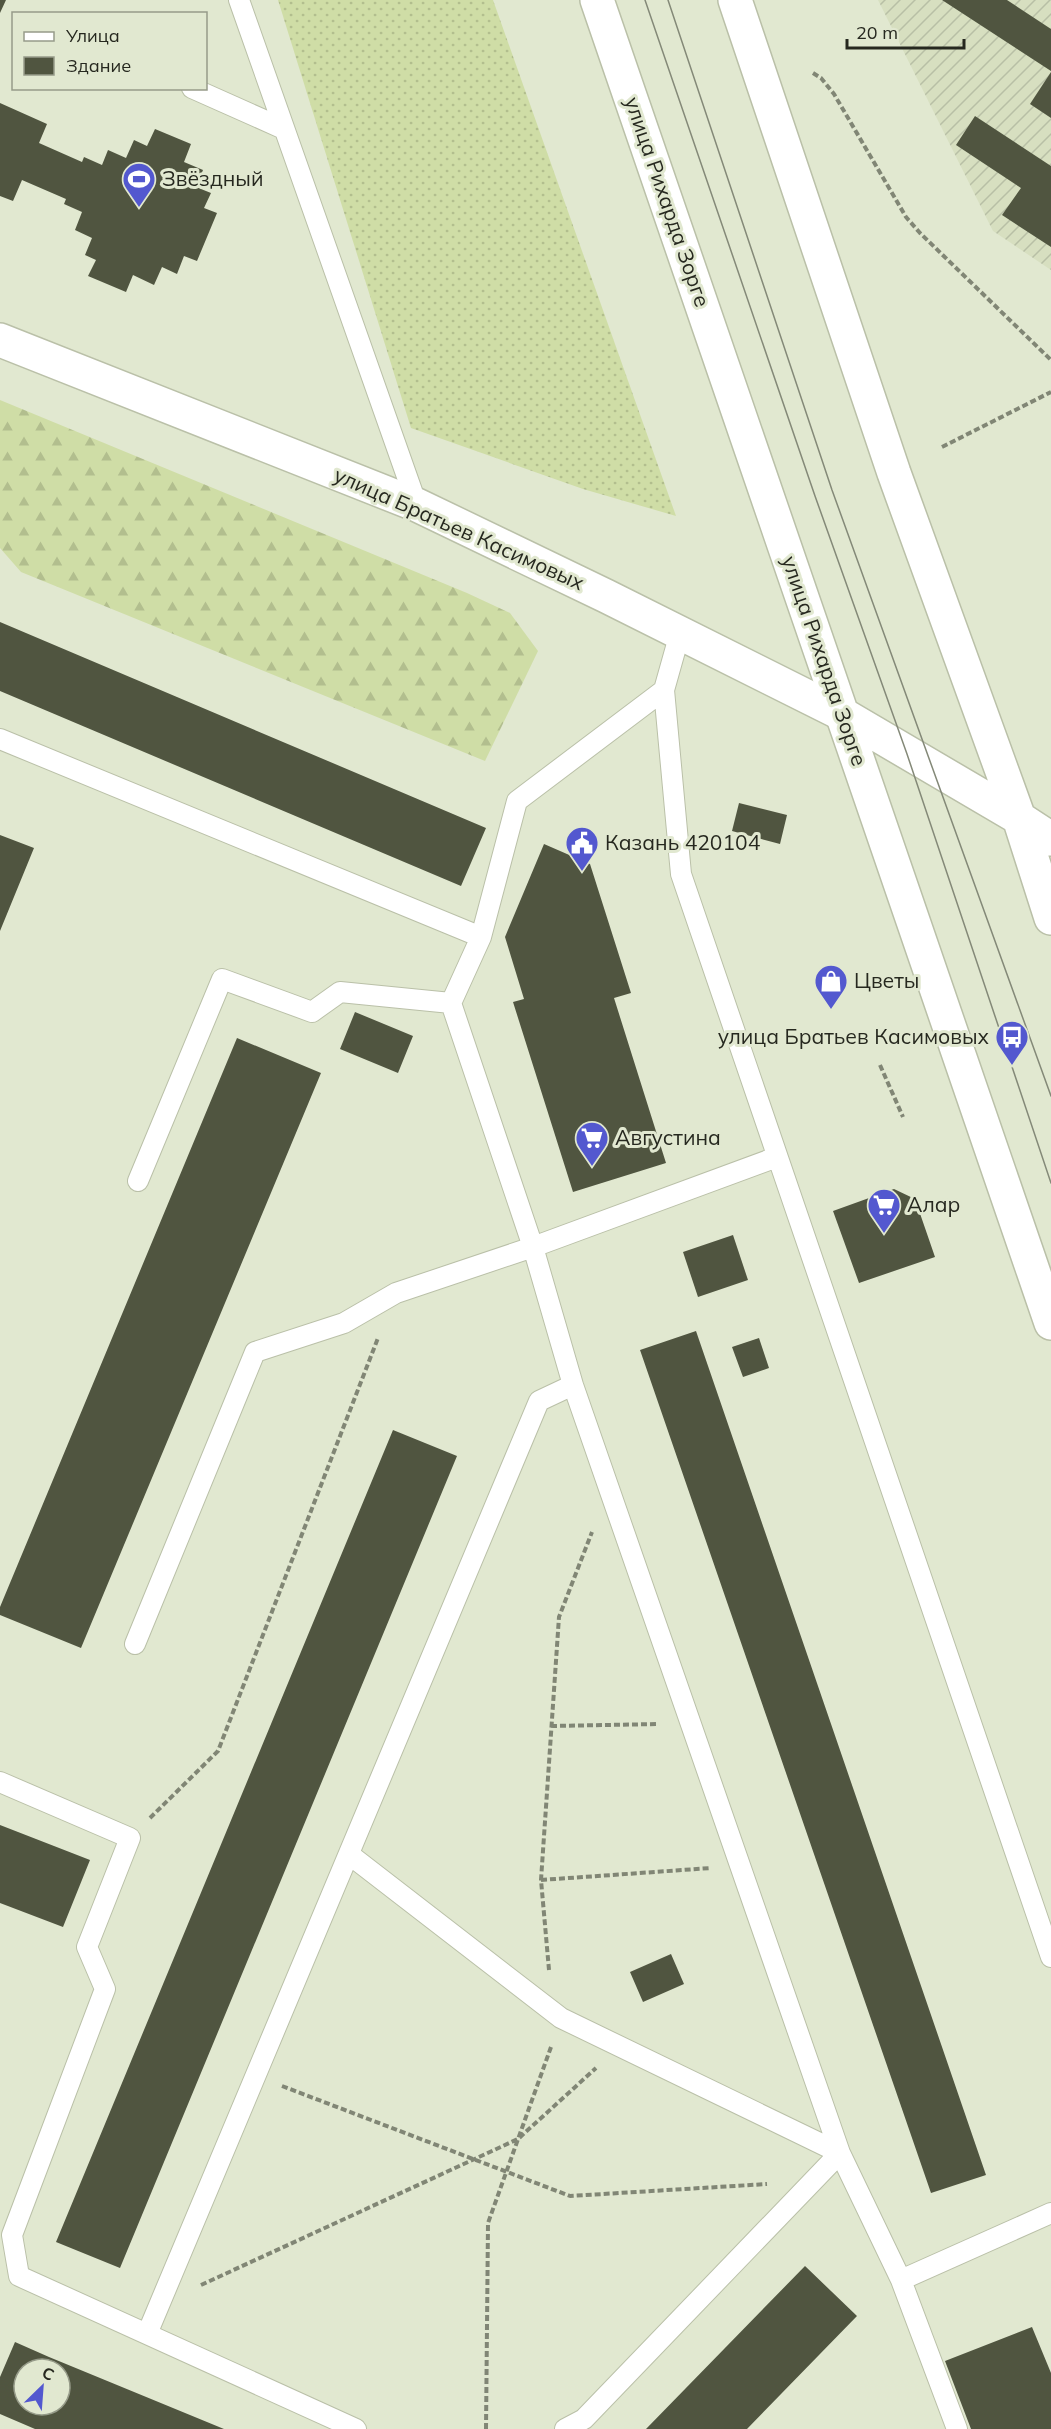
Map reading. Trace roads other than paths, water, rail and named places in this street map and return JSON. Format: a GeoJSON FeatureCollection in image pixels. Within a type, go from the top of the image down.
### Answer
{"type":"FeatureCollection","features":[{"type":"Feature","properties":{"kind":"main road","name":"улица Рихарда Зорге"},"geometry":{"type":"LineString","coordinates":[[597,0],[1051,1323]]}},
{"type":"Feature","properties":{"kind":"main road"},"geometry":{"type":"LineString","coordinates":[[735,0],[894,473],[1019,818],[1051,918]]}},
{"type":"Feature","properties":{"kind":"main road","name":"улица Братьев Касимовых"},"geometry":{"type":"LineString","coordinates":[[0,340],[417,505],[842,714],[1019,818]]}},
{"type":"Feature","properties":{"kind":"main road"},"geometry":{"type":"LineString","coordinates":[[1019,818],[1051,839]]}},
{"type":"Feature","properties":{"kind":"lane"},"geometry":{"type":"LineString","coordinates":[[239,0],[417,505]]}},
{"type":"Feature","properties":{"kind":"lane"},"geometry":{"type":"LineString","coordinates":[[196,90],[284,129]]}},
{"type":"Feature","properties":{"kind":"lane"},"geometry":{"type":"LineString","coordinates":[[680,633],[664,690],[681,874],[1051,1957]]}},
{"type":"Feature","properties":{"kind":"lane"},"geometry":{"type":"LineString","coordinates":[[664,690],[517,801],[481,937],[451,1003],[533,1247],[573,1385],[840,2153],[901,2280],[957,2429]]}},
{"type":"Feature","properties":{"kind":"lane"},"geometry":{"type":"LineString","coordinates":[[0,739],[481,937]]}},
{"type":"Feature","properties":{"kind":"lane"},"geometry":{"type":"LineString","coordinates":[[138,1181],[222,979],[312,1012],[340,993],[451,1003]]}},
{"type":"Feature","properties":{"kind":"lane"},"geometry":{"type":"LineString","coordinates":[[135,1644],[255,1352],[344,1323],[396,1293],[533,1247],[777,1157]]}},
{"type":"Feature","properties":{"kind":"lane"},"geometry":{"type":"LineString","coordinates":[[147,2334],[539,1401],[573,1385]]}},
{"type":"Feature","properties":{"kind":"lane"},"geometry":{"type":"LineString","coordinates":[[0,1782],[130,1838],[87,1947],[105,1989],[12,2235],[19,2276],[356,2429]]}},
{"type":"Feature","properties":{"kind":"lane"},"geometry":{"type":"LineString","coordinates":[[350,1855],[557,2015],[840,2153]]}},
{"type":"Feature","properties":{"kind":"lane"},"geometry":{"type":"LineString","coordinates":[[565,2429],[584,2419],[840,2153]]}},
{"type":"Feature","properties":{"kind":"lane"},"geometry":{"type":"LineString","coordinates":[[901,2280],[1051,2213]]}},
{"type":"Feature","properties":{"kind":"tram line"},"geometry":{"type":"LineString","coordinates":[[645,0],[815,496],[907,754],[1051,1183]]}},
{"type":"Feature","properties":{"kind":"tram line"},"geometry":{"type":"LineString","coordinates":[[668,0],[832,490],[1051,1096]]}},
{"type":"Feature","properties":{"kind":"place","name":"Звёздный"},"geometry":{"type":"Point","coordinates":[139,208]}},
{"type":"Feature","properties":{"kind":"place","name":"Казань 420104"},"geometry":{"type":"Point","coordinates":[582,872]}},
{"type":"Feature","properties":{"kind":"place","name":"Цветы"},"geometry":{"type":"Point","coordinates":[831,1010]}},
{"type":"Feature","properties":{"kind":"place","name":"улица Братьев Касимовых"},"geometry":{"type":"Point","coordinates":[1012,1066]}},
{"type":"Feature","properties":{"kind":"place","name":"Августина"},"geometry":{"type":"Point","coordinates":[592,1167]}},
{"type":"Feature","properties":{"kind":"place","name":"Алар"},"geometry":{"type":"Point","coordinates":[884,1234]}}]}
